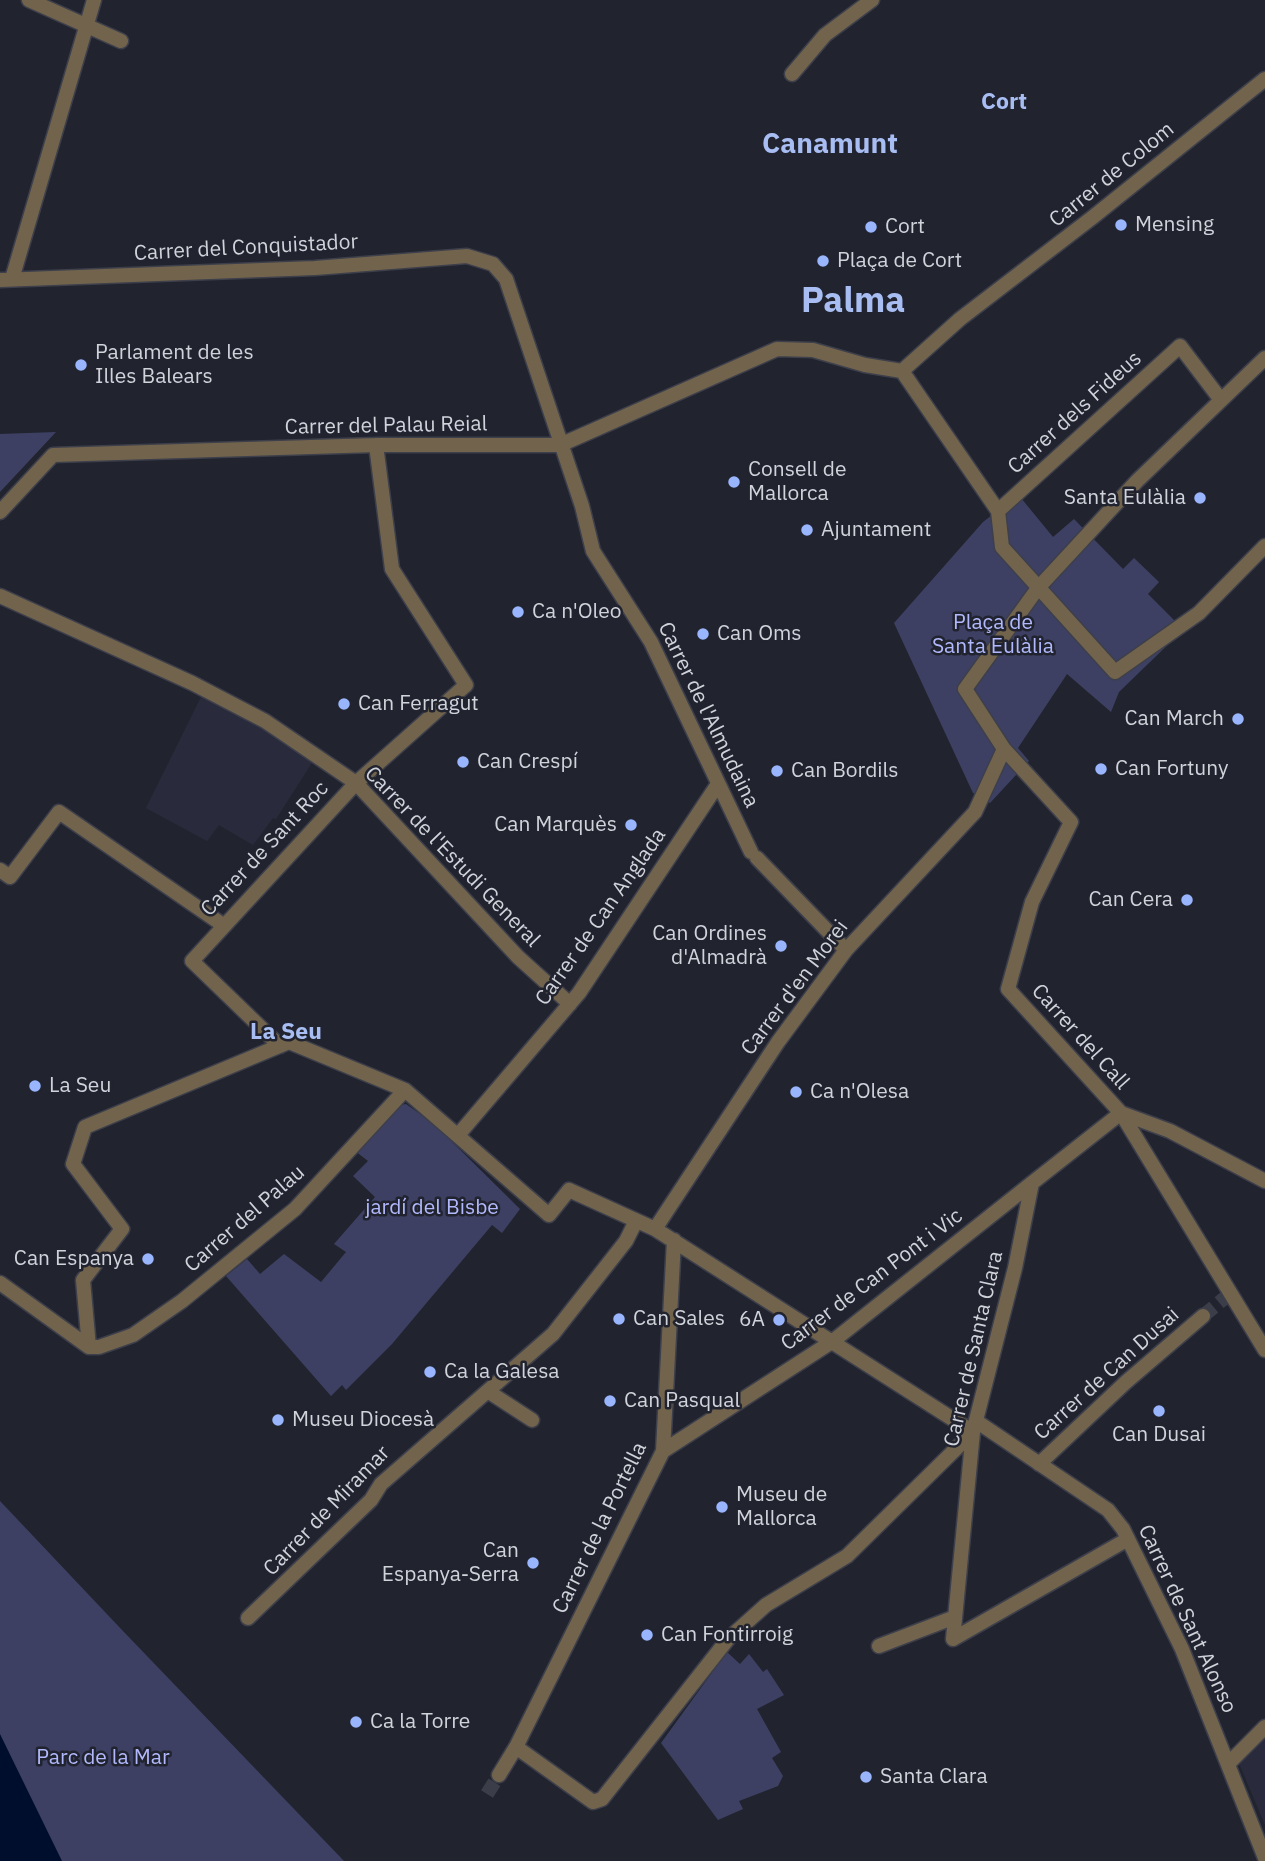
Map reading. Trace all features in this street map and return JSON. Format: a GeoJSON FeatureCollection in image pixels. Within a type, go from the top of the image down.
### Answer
{"type":"FeatureCollection","features":[{"type":"Feature","properties":{"kind":"street"},"geometry":{"type":"LineString","coordinates":[[29,0],[121,41]]}},
{"type":"Feature","properties":{"kind":"street"},"geometry":{"type":"LineString","coordinates":[[6,279],[94,0]]}},
{"type":"Feature","properties":{"kind":"street"},"geometry":{"type":"LineString","coordinates":[[792,74],[825,35],[872,0]]}},
{"type":"Feature","properties":{"kind":"street","name":"Carrer de Colom"},"geometry":{"type":"LineString","coordinates":[[902,371],[982,301],[1093,217],[1265,79]]}},
{"type":"Feature","properties":{"kind":"street","name":"Carrer del Conquistador"},"geometry":{"type":"LineString","coordinates":[[6,279],[315,268],[467,256],[492,264]]}},
{"type":"Feature","properties":{"kind":"street","name":"Carrer de l'Almudaina"},"geometry":{"type":"LineString","coordinates":[[492,264],[506,279],[582,506],[593,551],[652,642],[754,855],[846,950]]}},
{"type":"Feature","properties":{"kind":"street","name":"Carrer dels Fideus"},"geometry":{"type":"LineString","coordinates":[[998,511],[1180,346],[1221,400]]}},
{"type":"Feature","properties":{"kind":"street","name":"Carrer del Palau Reial"},"geometry":{"type":"LineString","coordinates":[[0,512],[54,455],[376,445],[560,445],[777,349],[813,350],[865,365],[902,371]]}},
{"type":"Feature","properties":{"kind":"street"},"geometry":{"type":"LineString","coordinates":[[1004,749],[965,689],[1038,588],[1137,481],[1265,358]]}},
{"type":"Feature","properties":{"kind":"street"},"geometry":{"type":"LineString","coordinates":[[902,371],[998,511],[1002,547],[1115,672],[1199,613],[1265,546]]}},
{"type":"Feature","properties":{"kind":"street","name":"Carrer de Sant Roc"},"geometry":{"type":"LineString","coordinates":[[280,1046],[192,961],[356,783],[466,685],[392,569],[376,445]]}},
{"type":"Feature","properties":{"kind":"street","name":"Carrer de l'Estudi General"},"geometry":{"type":"LineString","coordinates":[[0,596],[192,683],[265,721],[356,783],[518,957],[570,1004]]}},
{"type":"Feature","properties":{"kind":"street","name":"Carrer d'en Morei"},"geometry":{"type":"LineString","coordinates":[[655,1229],[778,1042],[846,950],[975,812],[1004,749]]}},
{"type":"Feature","properties":{"kind":"street","name":"Carrer del Call"},"geometry":{"type":"LineString","coordinates":[[1004,749],[1071,822],[1032,902],[1008,989],[1121,1113],[1265,1350]]}},
{"type":"Feature","properties":{"kind":"street","name":"Carrer de Can Anglada"},"geometry":{"type":"LineString","coordinates":[[459,1134],[570,1004],[718,784]]}},
{"type":"Feature","properties":{"kind":"street"},"geometry":{"type":"LineString","coordinates":[[0,870],[10,877],[59,812],[223,925]]}},
{"type":"Feature","properties":{"kind":"street"},"geometry":{"type":"LineString","coordinates":[[89,1347],[83,1280],[122,1229],[73,1164],[85,1127],[289,1042],[405,1090],[459,1134]]}},
{"type":"Feature","properties":{"kind":"street","name":"Carrer del Palau"},"geometry":{"type":"LineString","coordinates":[[89,1347],[99,1347],[133,1335],[182,1301],[295,1209],[405,1090]]}},
{"type":"Feature","properties":{"kind":"street"},"geometry":{"type":"LineString","coordinates":[[1032,1183],[1121,1113],[1170,1131],[1265,1181]]}},
{"type":"Feature","properties":{"kind":"street","name":"Carrer de Sant Alonso"},"geometry":{"type":"LineString","coordinates":[[459,1134],[549,1215],[569,1190],[655,1229],[833,1341],[1039,1464],[1108,1510],[1128,1539],[1182,1649],[1265,1858]]}},
{"type":"Feature","properties":{"kind":"street","name":"Carrer de Can Pont i Vic"},"geometry":{"type":"LineString","coordinates":[[663,1451],[833,1341],[1032,1183]]}},
{"type":"Feature","properties":{"kind":"street","name":"Carrer de Santa Clara"},"geometry":{"type":"LineString","coordinates":[[1032,1183],[1017,1256],[974,1426],[953,1639],[1128,1539]]}},
{"type":"Feature","properties":{"kind":"street","name":"Carrer de Miramar"},"geometry":{"type":"LineString","coordinates":[[248,1618],[371,1500],[389,1476],[553,1334],[626,1241],[636,1221]]}},
{"type":"Feature","properties":{"kind":"street","name":"Carrer de la Portella"},"geometry":{"type":"LineString","coordinates":[[499,1775],[516,1747],[663,1451],[674,1240]]}},
{"type":"Feature","properties":{"kind":"street"},"geometry":{"type":"LineString","coordinates":[[0,1283],[89,1347]]}},
{"type":"Feature","properties":{"kind":"street","name":"Carrer de Can Dusai"},"geometry":{"type":"LineString","coordinates":[[1039,1464],[1126,1382],[1203,1316]]}},
{"type":"Feature","properties":{"kind":"street"},"geometry":{"type":"LineString","coordinates":[[489,1392],[532,1420]]}},
{"type":"Feature","properties":{"kind":"street"},"geometry":{"type":"LineString","coordinates":[[516,1747],[593,1802],[602,1799],[728,1639],[766,1605],[848,1556],[974,1426]]}},
{"type":"Feature","properties":{"kind":"street"},"geometry":{"type":"LineString","coordinates":[[879,1646],[955,1617]]}},
{"type":"Feature","properties":{"kind":"street"},"geometry":{"type":"LineString","coordinates":[[1229,1763],[1265,1727]]}},
{"type":"Feature","properties":{"kind":"shaded area"},"geometry":{"type":"Polygon","coordinates":[[[202,695],[256,723],[313,761],[276,819],[273,818],[253,845],[219,825],[207,841],[146,808],[202,695]]]}},
{"type":"Feature","properties":{"kind":"shaded area"},"geometry":{"type":"Polygon","coordinates":[[[0,1734],[62,1861],[0,1861],[0,1734]]]}},
{"type":"Feature","properties":{"kind":"shaded area"},"geometry":{"type":"Polygon","coordinates":[[[1265,1734],[1265,1825],[1238,1761],[1265,1734]]]}},
{"type":"Feature","properties":{"kind":"green space"},"geometry":{"type":"Polygon","coordinates":[[[56,432],[0,492],[0,434],[56,432]]]}},
{"type":"Feature","properties":{"kind":"green space","name":"Plaça de Santa Eulàlia"},"geometry":{"type":"Polygon","coordinates":[[[1021,498],[1053,537],[1074,519],[1123,569],[1134,558],[1159,582],[1148,594],[1180,626],[1180,633],[1119,692],[1111,712],[1067,674],[1018,748],[1029,761],[990,803],[973,793],[894,623],[983,522],[1005,505],[1021,498]]]}},
{"type":"Feature","properties":{"kind":"green space","name":"jardí del Bisbe"},"geometry":{"type":"Polygon","coordinates":[[[406,1104],[434,1124],[520,1209],[502,1233],[492,1225],[392,1344],[346,1390],[342,1385],[331,1396],[226,1276],[247,1259],[260,1274],[284,1254],[321,1282],[346,1252],[334,1244],[375,1197],[353,1176],[368,1161],[355,1151],[395,1106],[406,1104]]]}},
{"type":"Feature","properties":{"kind":"green space","name":"Parc de la Mar"},"geometry":{"type":"Polygon","coordinates":[[[0,1501],[122,1630],[344,1861],[0,1861],[0,1501]]]}},
{"type":"Feature","properties":{"kind":"green space"},"geometry":{"type":"Polygon","coordinates":[[[727,1652],[740,1664],[749,1654],[763,1672],[767,1669],[784,1695],[757,1709],[781,1752],[772,1758],[783,1776],[778,1786],[739,1801],[743,1809],[718,1820],[661,1743],[727,1652]]]}},
{"type":"Feature","properties":{"kind":"tunnel"},"geometry":{"type":"LineString","coordinates":[[1203,1316],[1227,1296]]}},
{"type":"Feature","properties":{"kind":"tunnel"},"geometry":{"type":"LineString","coordinates":[[487,1794],[499,1775]]}},
{"type":"Feature","properties":{"kind":"place","name":"Mensing"},"geometry":{"type":"Point","coordinates":[1121,225]}},
{"type":"Feature","properties":{"kind":"place","name":"Cort"},"geometry":{"type":"Point","coordinates":[871,227]}},
{"type":"Feature","properties":{"kind":"place","name":"Plaça de Cort"},"geometry":{"type":"Point","coordinates":[823,261]}},
{"type":"Feature","properties":{"kind":"place","name":"Parlament de les Illes Balears"},"geometry":{"type":"Point","coordinates":[81,365]}},
{"type":"Feature","properties":{"kind":"place","name":"Consell de Mallorca"},"geometry":{"type":"Point","coordinates":[734,482]}},
{"type":"Feature","properties":{"kind":"place","name":"Santa Eulàlia"},"geometry":{"type":"Point","coordinates":[1200,498]}},
{"type":"Feature","properties":{"kind":"place","name":"Ajuntament"},"geometry":{"type":"Point","coordinates":[807,530]}},
{"type":"Feature","properties":{"kind":"place","name":"Ca n'Oleo"},"geometry":{"type":"Point","coordinates":[518,612]}},
{"type":"Feature","properties":{"kind":"place","name":"Can Oms"},"geometry":{"type":"Point","coordinates":[703,634]}},
{"type":"Feature","properties":{"kind":"place","name":"Can Ferragut"},"geometry":{"type":"Point","coordinates":[344,704]}},
{"type":"Feature","properties":{"kind":"place","name":"Can March"},"geometry":{"type":"Point","coordinates":[1238,719]}},
{"type":"Feature","properties":{"kind":"place","name":"Can Crespí"},"geometry":{"type":"Point","coordinates":[463,762]}},
{"type":"Feature","properties":{"kind":"place","name":"Can Fortuny"},"geometry":{"type":"Point","coordinates":[1101,769]}},
{"type":"Feature","properties":{"kind":"place","name":"Can Bordils"},"geometry":{"type":"Point","coordinates":[777,771]}},
{"type":"Feature","properties":{"kind":"place","name":"Can Marquès"},"geometry":{"type":"Point","coordinates":[631,825]}},
{"type":"Feature","properties":{"kind":"place","name":"Can Cera"},"geometry":{"type":"Point","coordinates":[1187,900]}},
{"type":"Feature","properties":{"kind":"place","name":"Can Ordines d'Almadrà"},"geometry":{"type":"Point","coordinates":[781,946]}},
{"type":"Feature","properties":{"kind":"place","name":"La Seu"},"geometry":{"type":"Point","coordinates":[35,1086]}},
{"type":"Feature","properties":{"kind":"place","name":"Ca n'Olesa"},"geometry":{"type":"Point","coordinates":[796,1092]}},
{"type":"Feature","properties":{"kind":"place","name":"Can Espanya"},"geometry":{"type":"Point","coordinates":[148,1259]}},
{"type":"Feature","properties":{"kind":"place","name":"Can Sales"},"geometry":{"type":"Point","coordinates":[619,1319]}},
{"type":"Feature","properties":{"kind":"place","name":"6A"},"geometry":{"type":"Point","coordinates":[779,1320]}},
{"type":"Feature","properties":{"kind":"place","name":"Ca la Galesa"},"geometry":{"type":"Point","coordinates":[430,1372]}},
{"type":"Feature","properties":{"kind":"place","name":"Can Pasqual"},"geometry":{"type":"Point","coordinates":[610,1401]}},
{"type":"Feature","properties":{"kind":"place","name":"Can Dusai"},"geometry":{"type":"Point","coordinates":[1159,1411]}},
{"type":"Feature","properties":{"kind":"place","name":"Museu Diocesà"},"geometry":{"type":"Point","coordinates":[278,1420]}},
{"type":"Feature","properties":{"kind":"place","name":"Museu de Mallorca"},"geometry":{"type":"Point","coordinates":[722,1507]}},
{"type":"Feature","properties":{"kind":"place","name":"Can Espanya-Serra"},"geometry":{"type":"Point","coordinates":[533,1563]}},
{"type":"Feature","properties":{"kind":"place","name":"Can Fontirroig"},"geometry":{"type":"Point","coordinates":[647,1635]}},
{"type":"Feature","properties":{"kind":"place","name":"Ca la Torre"},"geometry":{"type":"Point","coordinates":[356,1722]}},
{"type":"Feature","properties":{"kind":"place","name":"Santa Clara"},"geometry":{"type":"Point","coordinates":[866,1777]}},
{"type":"Feature","properties":{"kind":"district","name":"Cort"},"geometry":{"type":"Point","coordinates":[1004,102]}},
{"type":"Feature","properties":{"kind":"district","name":"Canamunt"},"geometry":{"type":"Point","coordinates":[830,145]}},
{"type":"Feature","properties":{"kind":"district","name":"Palma"},"geometry":{"type":"Point","coordinates":[853,302]}},
{"type":"Feature","properties":{"kind":"district","name":"La Seu"},"geometry":{"type":"Point","coordinates":[286,1032]}}]}
